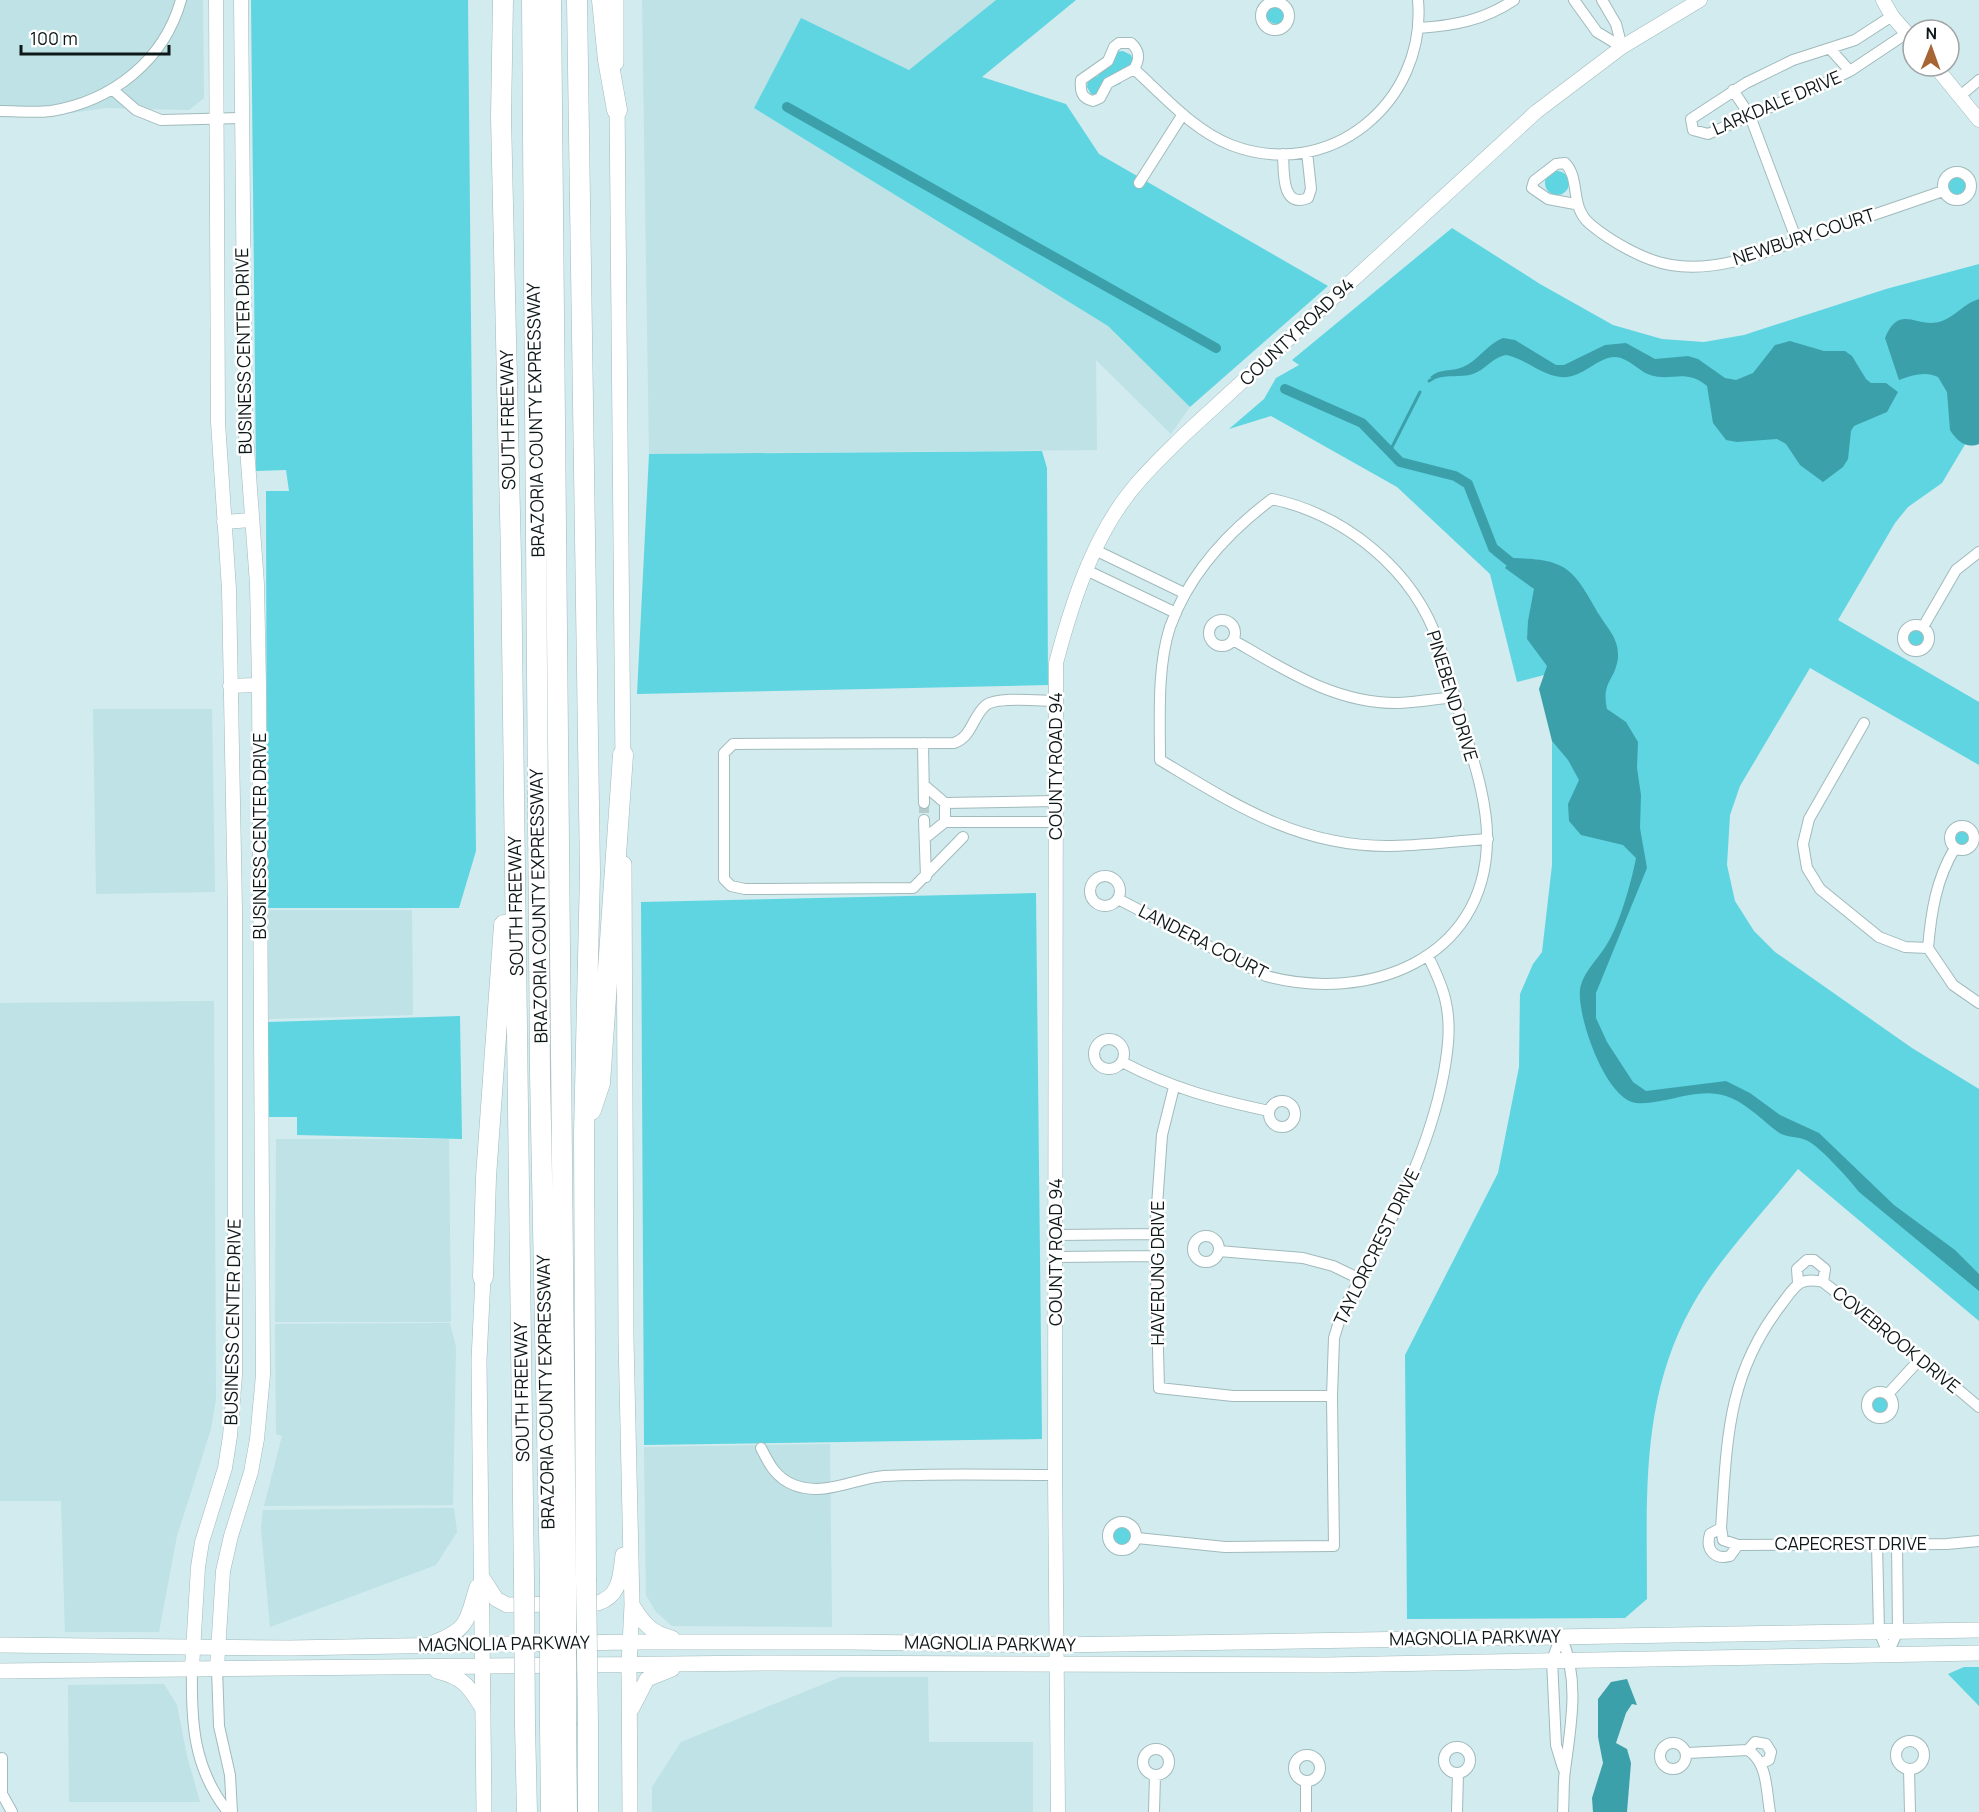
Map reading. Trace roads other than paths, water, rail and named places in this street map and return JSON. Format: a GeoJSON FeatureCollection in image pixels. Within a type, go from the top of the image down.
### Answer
{"type":"FeatureCollection","features":[{"type":"Feature","properties":{"kind":"highway"},"geometry":{"type":"LineString","coordinates":[[491,0],[501,117]]}},
{"type":"Feature","properties":{"kind":"highway","name":"SOUTH FREEWAY"},"geometry":{"type":"LineString","coordinates":[[503,0],[501,117],[513,710],[526,1812]]}},
{"type":"Feature","properties":{"kind":"highway"},"geometry":{"type":"LineString","coordinates":[[501,117],[512,0]]}},
{"type":"Feature","properties":{"kind":"highway","name":"BRAZORIA COUNTY EXPRESSWAY"},"geometry":{"type":"LineString","coordinates":[[532,0],[540,1050],[558,1581]]}},
{"type":"Feature","properties":{"kind":"highway","name":"BRAZORIA COUNTY EXPRESSWAY"},"geometry":{"type":"LineString","coordinates":[[551,0],[558,1581],[558,1726],[551,1812]]}},
{"type":"Feature","properties":{"kind":"highway"},"geometry":{"type":"LineString","coordinates":[[562,0],[569,219],[578,245]]}},
{"type":"Feature","properties":{"kind":"highway"},"geometry":{"type":"LineString","coordinates":[[577,0],[578,245],[590,862],[584,1133],[588,1812]]}},
{"type":"Feature","properties":{"kind":"highway"},"geometry":{"type":"LineString","coordinates":[[602,0],[608,60],[617,110]]}},
{"type":"Feature","properties":{"kind":"highway"},"geometry":{"type":"LineString","coordinates":[[483,1277],[486,1177],[502,968],[513,710]]}},
{"type":"Feature","properties":{"kind":"highway"},"geometry":{"type":"LineString","coordinates":[[584,1133],[600,1083],[623,755]]}},
{"type":"Feature","properties":{"kind":"highway","name":"BRAZORIA COUNTY EXPRESSWAY"},"geometry":{"type":"LineString","coordinates":[[558,1726],[567,1812]]}},
{"type":"Feature","properties":{"kind":"main road"},"geometry":{"type":"LineString","coordinates":[[616,0],[626,1338],[632,1605],[629,1642],[630,1812]]}},
{"type":"Feature","properties":{"kind":"main road"},"geometry":{"type":"LineString","coordinates":[[483,1277],[479,1360],[484,1812]]}},
{"type":"Feature","properties":{"kind":"main road"},"geometry":{"type":"LineString","coordinates":[[481,1575],[496,1599],[507,1605],[598,1604],[609,1599],[621,1578],[622,1556],[631,1520]]}},
{"type":"Feature","properties":{"kind":"main road"},"geometry":{"type":"LineString","coordinates":[[427,1645],[463,1628],[468,1620],[481,1575]]}},
{"type":"Feature","properties":{"kind":"main road"},"geometry":{"type":"LineString","coordinates":[[632,1605],[644,1624],[658,1635],[690,1643]]}},
{"type":"Feature","properties":{"kind":"main road","name":"MAGNOLIA PARKWAY"},"geometry":{"type":"LineString","coordinates":[[0,1645],[192,1648],[629,1642],[1057,1645],[1979,1630]]}},
{"type":"Feature","properties":{"kind":"main road"},"geometry":{"type":"LineString","coordinates":[[1305,1641],[1306,1664]]}},
{"type":"Feature","properties":{"kind":"main road"},"geometry":{"type":"LineString","coordinates":[[857,1663],[862,1656],[870,1652],[924,1643]]}},
{"type":"Feature","properties":{"kind":"main road","name":"MAGNOLIA PARKWAY"},"geometry":{"type":"LineString","coordinates":[[0,1671],[482,1665],[1306,1664],[1979,1653]]}},
{"type":"Feature","properties":{"kind":"main road"},"geometry":{"type":"LineString","coordinates":[[629,1716],[641,1687],[647,1679],[661,1672],[690,1664]]}},
{"type":"Feature","properties":{"kind":"main road"},"geometry":{"type":"LineString","coordinates":[[419,1667],[452,1675],[467,1683],[483,1709]]}},
{"type":"Feature","properties":{"kind":"street"},"geometry":{"type":"LineString","coordinates":[[0,111],[62,109],[82,104],[132,77],[159,49],[181,0]]}},
{"type":"Feature","properties":{"kind":"street","name":"BUSINESS CENTER DRIVE"},"geometry":{"type":"LineString","coordinates":[[192,1668],[198,1567],[202,1542],[225,1468],[235,1375],[235,909],[229,589],[218,422],[216,0]]}},
{"type":"Feature","properties":{"kind":"street","name":"BUSINESS CENTER DRIVE"},"geometry":{"type":"LineString","coordinates":[[217,1668],[223,1571],[231,1536],[251,1472],[263,1375],[259,685],[257,584],[245,421],[241,0]]}},
{"type":"Feature","properties":{"kind":"street"},"geometry":{"type":"LineString","coordinates":[[1134,69],[1182,114],[1213,137],[1249,151],[1283,154],[1306,152],[1341,141],[1382,111],[1404,79],[1411,62],[1418,28],[1418,0]]}},
{"type":"Feature","properties":{"kind":"street"},"geometry":{"type":"LineString","coordinates":[[1418,28],[1448,26],[1481,19],[1514,0]]}},
{"type":"Feature","properties":{"kind":"street"},"geometry":{"type":"LineString","coordinates":[[1574,0],[1597,32],[1622,47]]}},
{"type":"Feature","properties":{"kind":"street"},"geometry":{"type":"LineString","coordinates":[[1602,0],[1616,24],[1622,47]]}},
{"type":"Feature","properties":{"kind":"street","name":"COUNTY ROAD 94"},"geometry":{"type":"LineString","coordinates":[[1058,1812],[1055,1475],[1056,663],[1071,608],[1095,550],[1138,481],[1185,434],[1536,112],[1622,47],[1700,0]]}},
{"type":"Feature","properties":{"kind":"street"},"geometry":{"type":"LineString","coordinates":[[1880,1],[1901,26]]}},
{"type":"Feature","properties":{"kind":"street","name":"LARKDALE DRIVE"},"geometry":{"type":"LineString","coordinates":[[1892,16],[1855,40],[1831,50],[1793,60],[1733,90],[1691,119],[1693,130],[1708,134],[1850,71],[1901,41]]}},
{"type":"Feature","properties":{"kind":"street"},"geometry":{"type":"LineString","coordinates":[[1119,43],[1131,43],[1137,48],[1139,57],[1134,69],[1108,82],[1100,98],[1093,101],[1086,99],[1081,92],[1081,80],[1084,75],[1108,61],[1114,47],[1119,43]]}},
{"type":"Feature","properties":{"kind":"street","name":"LARKDALE DRIVE"},"geometry":{"type":"LineString","coordinates":[[1831,50],[1850,71]]}},
{"type":"Feature","properties":{"kind":"street"},"geometry":{"type":"LineString","coordinates":[[1945,78],[1979,120]]}},
{"type":"Feature","properties":{"kind":"street"},"geometry":{"type":"LineString","coordinates":[[1960,96],[1979,80]]}},
{"type":"Feature","properties":{"kind":"street"},"geometry":{"type":"LineString","coordinates":[[112,89],[136,110],[161,120],[241,118]]}},
{"type":"Feature","properties":{"kind":"street"},"geometry":{"type":"LineString","coordinates":[[1733,90],[1750,116],[1797,241]]}},
{"type":"Feature","properties":{"kind":"street"},"geometry":{"type":"LineString","coordinates":[[1139,183],[1182,114]]}},
{"type":"Feature","properties":{"kind":"street"},"geometry":{"type":"LineString","coordinates":[[1283,154],[1286,192],[1291,198],[1301,201],[1308,198],[1311,189],[1306,152]]}},
{"type":"Feature","properties":{"kind":"street"},"geometry":{"type":"LineString","coordinates":[[1565,163],[1571,169],[1575,204],[1539,196],[1532,188],[1534,181],[1556,164],[1565,163]]}},
{"type":"Feature","properties":{"kind":"street","name":"NEWBURY COURT"},"geometry":{"type":"LineString","coordinates":[[1575,204],[1589,223],[1645,259],[1671,265],[1697,267],[1741,261],[1943,191]]}},
{"type":"Feature","properties":{"kind":"street","name":"PINEBEND DRIVE"},"geometry":{"type":"LineString","coordinates":[[1184,593],[1230,534],[1272,499],[1302,505],[1343,526],[1381,556],[1398,575],[1430,623],[1439,643],[1473,761],[1488,839],[1483,876],[1469,911],[1444,943],[1428,956]]}},
{"type":"Feature","properties":{"kind":"street"},"geometry":{"type":"LineString","coordinates":[[224,522],[251,520]]}},
{"type":"Feature","properties":{"kind":"street"},"geometry":{"type":"LineString","coordinates":[[1095,550],[1184,593],[1170,629],[1162,674],[1160,760],[1261,819],[1307,835],[1360,845],[1387,846],[1488,839]]}},
{"type":"Feature","properties":{"kind":"street"},"geometry":{"type":"LineString","coordinates":[[1923,627],[1956,570],[1979,552]]}},
{"type":"Feature","properties":{"kind":"street"},"geometry":{"type":"LineString","coordinates":[[1086,570],[1176,613]]}},
{"type":"Feature","properties":{"kind":"street"},"geometry":{"type":"LineString","coordinates":[[1233,640],[1304,681],[1348,697],[1399,703],[1455,697]]}},
{"type":"Feature","properties":{"kind":"street"},"geometry":{"type":"LineString","coordinates":[[230,686],[259,685]]}},
{"type":"Feature","properties":{"kind":"street"},"geometry":{"type":"LineString","coordinates":[[963,837],[914,888],[744,889],[731,886],[724,879],[724,753],[733,744],[954,743],[963,740],[986,705],[996,701],[1056,701]]}},
{"type":"Feature","properties":{"kind":"street"},"geometry":{"type":"LineString","coordinates":[[1864,723],[1809,819],[1803,844],[1807,868],[1820,889],[1879,937],[1905,947],[1928,948]]}},
{"type":"Feature","properties":{"kind":"street"},"geometry":{"type":"LineString","coordinates":[[923,743],[924,803]]}},
{"type":"Feature","properties":{"kind":"street"},"geometry":{"type":"LineString","coordinates":[[924,785],[945,803],[1056,801]]}},
{"type":"Feature","properties":{"kind":"street"},"geometry":{"type":"LineString","coordinates":[[945,803],[945,822]]}},
{"type":"Feature","properties":{"kind":"street"},"geometry":{"type":"LineString","coordinates":[[924,820],[926,877]]}},
{"type":"Feature","properties":{"kind":"street"},"geometry":{"type":"LineString","coordinates":[[925,838],[945,822],[1056,822]]}},
{"type":"Feature","properties":{"kind":"street"},"geometry":{"type":"LineString","coordinates":[[1955,848],[1946,863],[1937,889],[1928,948],[1953,985],[1979,1003]]}},
{"type":"Feature","properties":{"kind":"street","name":"LANDERA COURT"},"geometry":{"type":"LineString","coordinates":[[1118,898],[1247,968],[1289,982],[1312,985],[1357,983],[1401,970],[1428,956]]}},
{"type":"Feature","properties":{"kind":"street"},"geometry":{"type":"LineString","coordinates":[[235,909],[261,915]]}},
{"type":"Feature","properties":{"kind":"street","name":"TAYLORCREST DRIVE"},"geometry":{"type":"LineString","coordinates":[[1137,1538],[1225,1546],[1334,1546],[1332,1396],[1336,1328],[1412,1178],[1434,1116],[1442,1084],[1449,1023],[1440,979],[1428,956]]}},
{"type":"Feature","properties":{"kind":"street"},"geometry":{"type":"LineString","coordinates":[[1122,1062],[1174,1087],[1228,1104],[1269,1111]]}},
{"type":"Feature","properties":{"kind":"street","name":"HAVERUNG DRIVE"},"geometry":{"type":"LineString","coordinates":[[1174,1087],[1162,1135],[1155,1234],[1159,1388],[1233,1396],[1332,1396]]}},
{"type":"Feature","properties":{"kind":"street"},"geometry":{"type":"LineString","coordinates":[[236,1138],[261,1138]]}},
{"type":"Feature","properties":{"kind":"street"},"geometry":{"type":"LineString","coordinates":[[1056,1235],[1155,1234]]}},
{"type":"Feature","properties":{"kind":"street"},"geometry":{"type":"LineString","coordinates":[[1219,1251],[1304,1258],[1319,1261],[1360,1279]]}},
{"type":"Feature","properties":{"kind":"street"},"geometry":{"type":"LineString","coordinates":[[1056,1257],[1155,1256]]}},
{"type":"Feature","properties":{"kind":"street"},"geometry":{"type":"LineString","coordinates":[[1738,1545],[1730,1556],[1724,1558],[1712,1553],[1708,1541],[1714,1530],[1721,1528],[1728,1433],[1740,1380],[1762,1333],[1798,1282],[1797,1269],[1807,1260],[1821,1263],[1825,1269],[1823,1282]]}},
{"type":"Feature","properties":{"kind":"street","name":"COVEBROOK DRIVE"},"geometry":{"type":"LineString","coordinates":[[1798,1282],[1810,1279],[1823,1282],[1921,1358],[1979,1407]]}},
{"type":"Feature","properties":{"kind":"street"},"geometry":{"type":"LineString","coordinates":[[1888,1394],[1921,1358]]}},
{"type":"Feature","properties":{"kind":"street"},"geometry":{"type":"LineString","coordinates":[[235,1375],[263,1375]]}},
{"type":"Feature","properties":{"kind":"street"},"geometry":{"type":"LineString","coordinates":[[761,1448],[772,1470],[784,1480],[803,1487],[841,1488],[886,1476],[1055,1475]]}},
{"type":"Feature","properties":{"kind":"street","name":"CAPECREST DRIVE"},"geometry":{"type":"LineString","coordinates":[[1721,1528],[1723,1540],[1738,1545],[1979,1541]]}},
{"type":"Feature","properties":{"kind":"street"},"geometry":{"type":"LineString","coordinates":[[1877,1544],[1878,1631],[1888,1653]]}},
{"type":"Feature","properties":{"kind":"street"},"geometry":{"type":"LineString","coordinates":[[1888,1653],[1898,1631],[1897,1544]]}},
{"type":"Feature","properties":{"kind":"street"},"geometry":{"type":"LineString","coordinates":[[1561,1636],[1571,1660],[1571,1726],[1564,1772],[1563,1812]]}},
{"type":"Feature","properties":{"kind":"street"},"geometry":{"type":"LineString","coordinates":[[1561,1636],[1552,1660],[1556,1745],[1564,1772]]}},
{"type":"Feature","properties":{"kind":"street"},"geometry":{"type":"LineString","coordinates":[[192,1668],[196,1746],[211,1790],[230,1812]]}},
{"type":"Feature","properties":{"kind":"street"},"geometry":{"type":"LineString","coordinates":[[217,1668],[219,1726],[230,1775],[230,1812]]}},
{"type":"Feature","properties":{"kind":"street"},"geometry":{"type":"LineString","coordinates":[[1687,1753],[1748,1750],[1755,1742],[1766,1744],[1772,1752],[1769,1760],[1761,1763],[1770,1812]]}},
{"type":"Feature","properties":{"kind":"street"},"geometry":{"type":"LineString","coordinates":[[2,1758],[2,1794],[12,1812]]}},
{"type":"Feature","properties":{"kind":"street"},"geometry":{"type":"LineString","coordinates":[[1909,1769],[1910,1812]]}},
{"type":"Feature","properties":{"kind":"street"},"geometry":{"type":"LineString","coordinates":[[1457,1812],[1458,1774]]}},
{"type":"Feature","properties":{"kind":"street"},"geometry":{"type":"LineString","coordinates":[[1154,1812],[1155,1775]]}},
{"type":"Feature","properties":{"kind":"street"},"geometry":{"type":"LineString","coordinates":[[1306,1782],[1306,1812]]}},
{"type":"Feature","properties":{"kind":"waterway"},"geometry":{"type":"LineString","coordinates":[[787,107],[1216,348]]}},
{"type":"Feature","properties":{"kind":"waterway"},"geometry":{"type":"LineString","coordinates":[[1429,381],[1437,376]]}},
{"type":"Feature","properties":{"kind":"waterway"},"geometry":{"type":"LineString","coordinates":[[1285,389],[1362,423],[1400,462],[1455,476],[1468,484],[1493,548],[1520,570]]}},
{"type":"Feature","properties":{"kind":"waterway"},"geometry":{"type":"LineString","coordinates":[[1389,453],[1420,392]]}},
{"type":"Feature","properties":{"kind":"tunnel"},"geometry":{"type":"LineString","coordinates":[[924,803],[924,820]]}}]}
